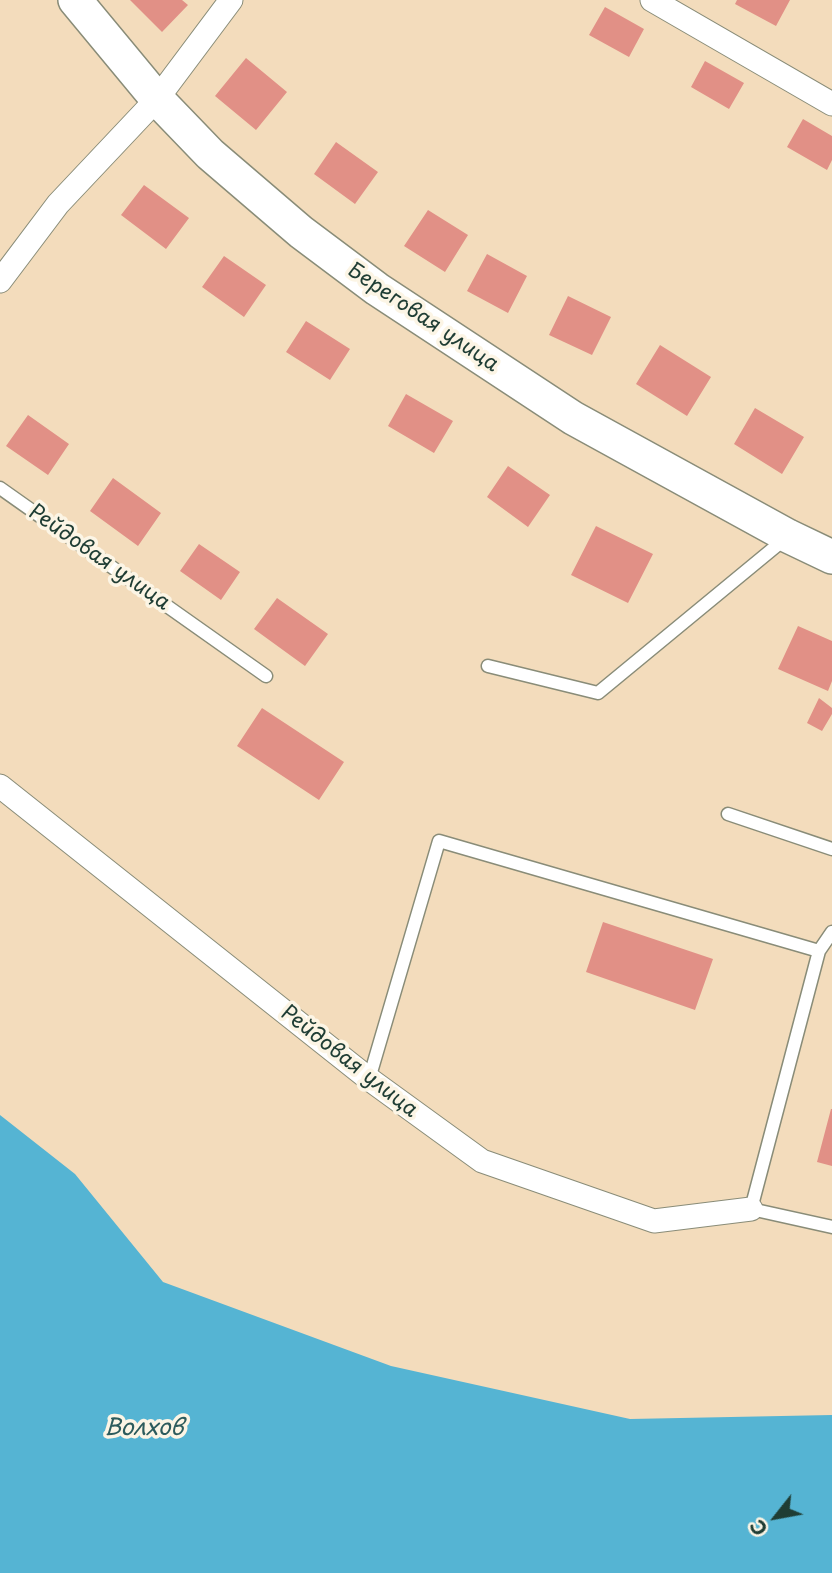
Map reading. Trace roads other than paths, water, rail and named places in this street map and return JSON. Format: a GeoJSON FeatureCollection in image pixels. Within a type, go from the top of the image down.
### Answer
{"type":"FeatureCollection","features":[{"type":"Feature","properties":{"kind":"street","name":"Береговая улица"},"geometry":{"type":"LineString","coordinates":[[75,0],[158,99],[210,154],[301,232],[377,289],[573,418],[788,536],[832,557]]}},
{"type":"Feature","properties":{"kind":"street"},"geometry":{"type":"LineString","coordinates":[[0,281],[58,204],[158,99],[231,0]]}},
{"type":"Feature","properties":{"kind":"street"},"geometry":{"type":"LineString","coordinates":[[652,0],[832,104]]}},
{"type":"Feature","properties":{"kind":"street","name":"Рейдовая улица"},"geometry":{"type":"LineString","coordinates":[[0,786],[369,1079],[482,1161],[654,1221],[751,1209]]}},
{"type":"Feature","properties":{"kind":"lane","name":"Рейдовая улица"},"geometry":{"type":"LineString","coordinates":[[0,488],[266,676]]}},
{"type":"Feature","properties":{"kind":"lane"},"geometry":{"type":"LineString","coordinates":[[488,666],[598,693],[788,536]]}},
{"type":"Feature","properties":{"kind":"lane"},"geometry":{"type":"LineString","coordinates":[[728,814],[832,849]]}},
{"type":"Feature","properties":{"kind":"lane"},"geometry":{"type":"LineString","coordinates":[[369,1079],[439,841],[820,951]]}},
{"type":"Feature","properties":{"kind":"lane"},"geometry":{"type":"LineString","coordinates":[[832,932],[820,951],[751,1209],[832,1227]]}},
{"type":"Feature","properties":{"kind":"water","name":"Волхов"},"geometry":{"type":"Polygon","coordinates":[[[0,1115],[75,1174],[163,1282],[391,1366],[630,1419],[832,1415],[832,1573],[0,1573],[0,1115]]]}}]}
